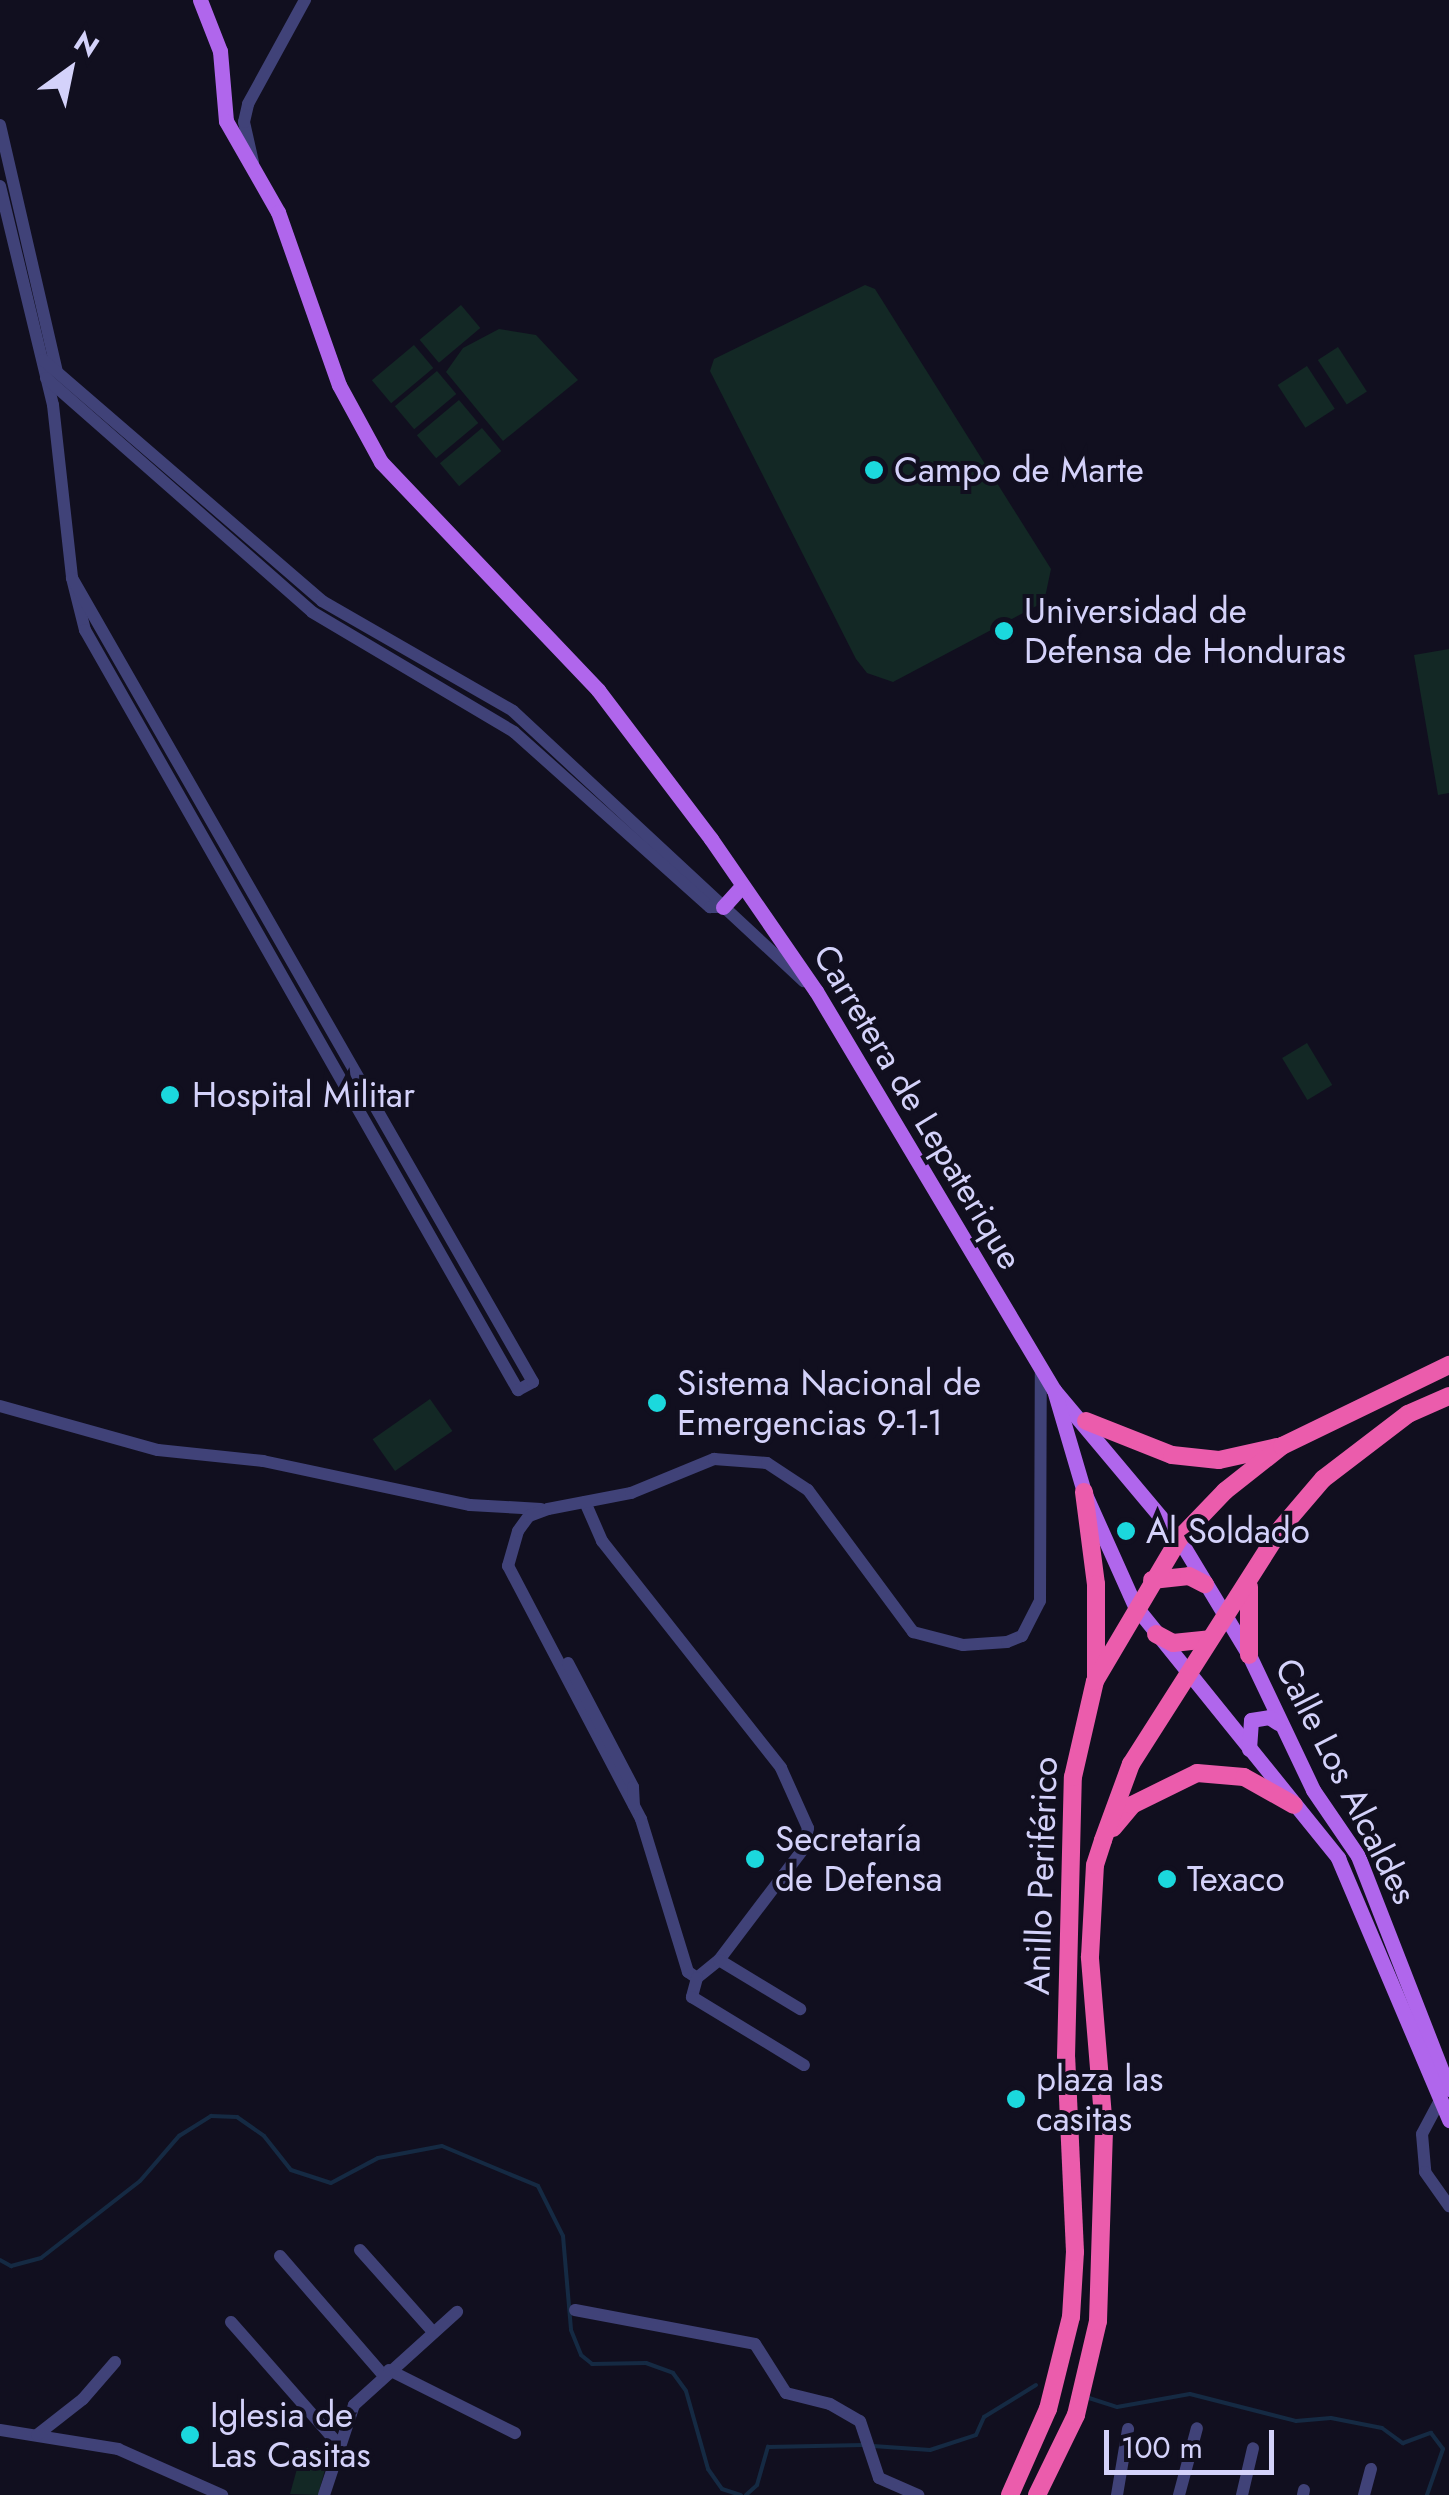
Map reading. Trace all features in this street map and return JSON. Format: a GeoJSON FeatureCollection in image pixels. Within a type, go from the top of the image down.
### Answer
{"type":"FeatureCollection","features":[{"type":"Feature","properties":{"kind":"highway","name":"Anillo Periférico"},"geometry":{"type":"LineString","coordinates":[[1010,2495],[1048,2409],[1071,2317],[1076,2252],[1066,2057],[1073,1777],[1096,1682],[1135,1606],[1178,1539],[1224,1491],[1282,1446],[1449,1365]]}},
{"type":"Feature","properties":{"kind":"highway","name":"Anillo Periférico"},"geometry":{"type":"LineString","coordinates":[[1037,2495],[1076,2414],[1098,2321],[1104,2129],[1090,1957],[1095,1865],[1131,1764],[1257,1566],[1324,1479],[1408,1414],[1449,1396]]}},
{"type":"Feature","properties":{"kind":"highway"},"geometry":{"type":"LineString","coordinates":[[1086,1421],[1172,1455],[1219,1460],[1282,1446]]}},
{"type":"Feature","properties":{"kind":"highway"},"geometry":{"type":"LineString","coordinates":[[1084,1492],[1096,1584],[1096,1682]]}},
{"type":"Feature","properties":{"kind":"highway"},"geometry":{"type":"LineString","coordinates":[[1248,1655],[1244,1613],[1257,1566]]}},
{"type":"Feature","properties":{"kind":"highway"},"geometry":{"type":"LineString","coordinates":[[1152,1580],[1188,1576],[1206,1584]]}},
{"type":"Feature","properties":{"kind":"highway"},"geometry":{"type":"LineString","coordinates":[[1156,1634],[1192,1645],[1210,1639]]}},
{"type":"Feature","properties":{"kind":"highway"},"geometry":{"type":"LineString","coordinates":[[1103,1840],[1132,1805],[1197,1773],[1244,1777],[1294,1805]]}},
{"type":"Feature","properties":{"kind":"main road","name":"Carretera de Lepaterique"},"geometry":{"type":"LineString","coordinates":[[200,0],[220,51],[226,121],[285,229],[339,384],[382,462],[598,690],[816,991],[1054,1390],[1084,1492],[1135,1606],[1186,1676]]}},
{"type":"Feature","properties":{"kind":"main road"},"geometry":{"type":"LineString","coordinates":[[723,907],[741,888]]}},
{"type":"Feature","properties":{"kind":"main road","name":"Carretera de Lepaterique"},"geometry":{"type":"LineString","coordinates":[[1054,1390],[1086,1421],[1178,1539],[1225,1616]]}},
{"type":"Feature","properties":{"kind":"main road","name":"Calle Los Alcaldes"},"geometry":{"type":"LineString","coordinates":[[1225,1616],[1248,1655],[1278,1722],[1358,1856],[1444,2095],[1449,2120]]}},
{"type":"Feature","properties":{"kind":"main road","name":"Calle Los Alcaldes"},"geometry":{"type":"LineString","coordinates":[[1186,1676],[1344,1868],[1444,2095]]}},
{"type":"Feature","properties":{"kind":"main road"},"geometry":{"type":"LineString","coordinates":[[1250,1754],[1246,1727],[1251,1720],[1268,1716],[1278,1722]]}},
{"type":"Feature","properties":{"kind":"street"},"geometry":{"type":"LineString","coordinates":[[254,169],[244,122],[248,104],[306,0]]}},
{"type":"Feature","properties":{"kind":"street"},"geometry":{"type":"LineString","coordinates":[[0,125],[56,367],[53,405],[72,578],[85,630],[518,1390],[533,1382],[72,578]]}},
{"type":"Feature","properties":{"kind":"street"},"geometry":{"type":"LineString","coordinates":[[0,186],[43,360],[52,382],[312,612],[514,732],[710,907],[723,907]]}},
{"type":"Feature","properties":{"kind":"street"},"geometry":{"type":"LineString","coordinates":[[43,360],[56,367],[322,601],[513,711],[816,991]]}},
{"type":"Feature","properties":{"kind":"street"},"geometry":{"type":"LineString","coordinates":[[697,1978],[688,1972],[634,1805],[508,1566],[518,1531],[529,1516],[548,1509],[631,1493],[728,1456],[768,1463],[808,1490],[913,1632],[963,1646],[1007,1642],[1022,1636],[1040,1601],[1041,1367]]}},
{"type":"Feature","properties":{"kind":"street"},"geometry":{"type":"LineString","coordinates":[[0,1406],[158,1450],[263,1461],[470,1505],[548,1509]]}},
{"type":"Feature","properties":{"kind":"street"},"geometry":{"type":"LineString","coordinates":[[586,1502],[602,1541],[740,1710],[802,1802],[808,1828],[804,1848],[719,1960],[697,1978],[692,1997],[804,2066]]}},
{"type":"Feature","properties":{"kind":"street"},"geometry":{"type":"LineString","coordinates":[[719,1960],[800,2009]]}},
{"type":"Feature","properties":{"kind":"street"},"geometry":{"type":"LineString","coordinates":[[1444,2095],[1422,2134],[1426,2172],[1449,2206]]}},
{"type":"Feature","properties":{"kind":"street"},"geometry":{"type":"LineString","coordinates":[[360,2250],[433,2332]]}},
{"type":"Feature","properties":{"kind":"street"},"geometry":{"type":"LineString","coordinates":[[280,2256],[386,2373],[515,2433]]}},
{"type":"Feature","properties":{"kind":"street"},"geometry":{"type":"LineString","coordinates":[[576,2310],[755,2344],[786,2393],[844,2410],[866,2429],[879,2478],[918,2495]]}},
{"type":"Feature","properties":{"kind":"street"},"geometry":{"type":"LineString","coordinates":[[324,2495],[354,2405],[457,2312]]}},
{"type":"Feature","properties":{"kind":"street"},"geometry":{"type":"LineString","coordinates":[[232,2322],[340,2446]]}},
{"type":"Feature","properties":{"kind":"street"},"geometry":{"type":"LineString","coordinates":[[37,2435],[115,2362]]}},
{"type":"Feature","properties":{"kind":"street"},"geometry":{"type":"LineString","coordinates":[[1178,2495],[1198,2428]]}},
{"type":"Feature","properties":{"kind":"street"},"geometry":{"type":"LineString","coordinates":[[1117,2495],[1128,2429]]}},
{"type":"Feature","properties":{"kind":"street"},"geometry":{"type":"LineString","coordinates":[[0,2430],[118,2448],[196,2491],[222,2495]]}},
{"type":"Feature","properties":{"kind":"street"},"geometry":{"type":"LineString","coordinates":[[1242,2495],[1253,2448]]}},
{"type":"Feature","properties":{"kind":"street"},"geometry":{"type":"LineString","coordinates":[[1364,2495],[1371,2468]]}},
{"type":"Feature","properties":{"kind":"green space","name":"Campo de Marte"},"geometry":{"type":"Polygon","coordinates":[[[865,285],[875,289],[1051,569],[1044,602],[893,682],[867,673],[856,659],[710,371],[714,359],[865,285]]]}},
{"type":"Feature","properties":{"kind":"green space"},"geometry":{"type":"Polygon","coordinates":[[[461,305],[480,328],[439,363],[420,340],[461,305]]]}},
{"type":"Feature","properties":{"kind":"green space"},"geometry":{"type":"Polygon","coordinates":[[[499,329],[536,335],[578,380],[503,441],[446,372],[463,348],[499,329]]]}},
{"type":"Feature","properties":{"kind":"green space"},"geometry":{"type":"Polygon","coordinates":[[[414,345],[433,368],[391,403],[372,380],[414,345]]]}},
{"type":"Feature","properties":{"kind":"green space"},"geometry":{"type":"Polygon","coordinates":[[[1338,347],[1367,391],[1347,405],[1318,360],[1338,347]]]}},
{"type":"Feature","properties":{"kind":"green space"},"geometry":{"type":"Polygon","coordinates":[[[1307,366],[1335,409],[1305,428],[1278,385],[1307,366]]]}},
{"type":"Feature","properties":{"kind":"green space"},"geometry":{"type":"Polygon","coordinates":[[[437,371],[456,394],[414,429],[395,406],[437,371]]]}},
{"type":"Feature","properties":{"kind":"green space"},"geometry":{"type":"Polygon","coordinates":[[[459,400],[478,423],[436,458],[417,435],[459,400]]]}},
{"type":"Feature","properties":{"kind":"green space"},"geometry":{"type":"Polygon","coordinates":[[[482,428],[501,451],[459,486],[440,463],[482,428]]]}},
{"type":"Feature","properties":{"kind":"green space"},"geometry":{"type":"Polygon","coordinates":[[[1449,649],[1449,793],[1438,795],[1414,655],[1449,649]]]}},
{"type":"Feature","properties":{"kind":"green space"},"geometry":{"type":"Polygon","coordinates":[[[1307,1043],[1332,1085],[1307,1100],[1282,1058],[1307,1043]]]}},
{"type":"Feature","properties":{"kind":"green space"},"geometry":{"type":"Polygon","coordinates":[[[430,1399],[452,1431],[395,1471],[373,1439],[430,1399]]]}},
{"type":"Feature","properties":{"kind":"green space"},"geometry":{"type":"Polygon","coordinates":[[[303,2447],[329,2455],[318,2495],[290,2494],[303,2447]]]}},
{"type":"Feature","properties":{"kind":"waterway"},"geometry":{"type":"LineString","coordinates":[[0,2260],[11,2266],[41,2258],[140,2181],[179,2136],[211,2116],[237,2117],[264,2136],[291,2170],[331,2183],[378,2158],[442,2146],[538,2186],[563,2236],[571,2330],[581,2355],[592,2364],[646,2363],[673,2373],[686,2391],[708,2469],[722,2489],[741,2495]]}},
{"type":"Feature","properties":{"kind":"waterway"},"geometry":{"type":"LineString","coordinates":[[873,2446],[930,2450],[976,2435],[984,2417],[1036,2385]]}},
{"type":"Feature","properties":{"kind":"waterway"},"geometry":{"type":"LineString","coordinates":[[1089,2398],[1117,2407],[1190,2394],[1296,2421],[1331,2418],[1382,2428],[1403,2443],[1431,2433],[1443,2449],[1427,2495]]}},
{"type":"Feature","properties":{"kind":"waterway"},"geometry":{"type":"LineString","coordinates":[[746,2495],[757,2485],[768,2447],[863,2445]]}},
{"type":"Feature","properties":{"kind":"place","name":"Campo de Marte"},"geometry":{"type":"Point","coordinates":[874,470]}},
{"type":"Feature","properties":{"kind":"place","name":"Universidad de Defensa de Honduras"},"geometry":{"type":"Point","coordinates":[1004,631]}},
{"type":"Feature","properties":{"kind":"place","name":"Hospital Militar"},"geometry":{"type":"Point","coordinates":[170,1095]}},
{"type":"Feature","properties":{"kind":"place","name":"Sistema Nacional de Emergencias 9-1-1"},"geometry":{"type":"Point","coordinates":[657,1403]}},
{"type":"Feature","properties":{"kind":"place","name":"Al Soldado"},"geometry":{"type":"Point","coordinates":[1126,1531]}},
{"type":"Feature","properties":{"kind":"place","name":"Secretaría de Defensa"},"geometry":{"type":"Point","coordinates":[755,1859]}},
{"type":"Feature","properties":{"kind":"place","name":"Texaco"},"geometry":{"type":"Point","coordinates":[1167,1879]}},
{"type":"Feature","properties":{"kind":"place","name":"plaza las casitas"},"geometry":{"type":"Point","coordinates":[1016,2099]}},
{"type":"Feature","properties":{"kind":"place","name":"Iglesia de Las Casitas"},"geometry":{"type":"Point","coordinates":[190,2435]}}]}
